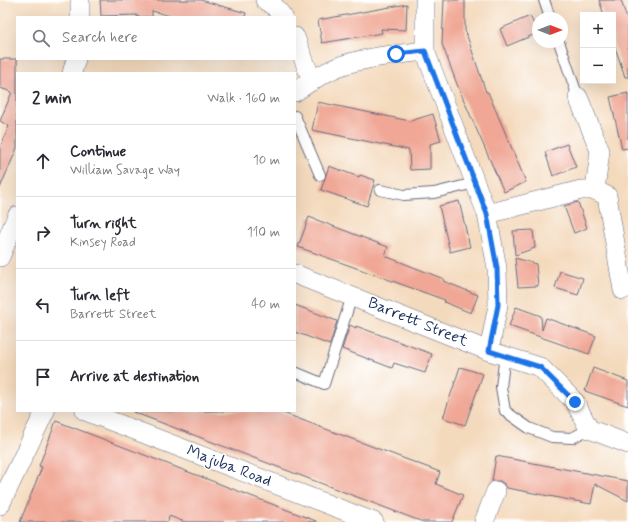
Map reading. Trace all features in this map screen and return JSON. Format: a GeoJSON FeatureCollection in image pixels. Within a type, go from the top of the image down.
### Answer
{"type":"FeatureCollection","features":[{"type":"Feature","properties":{"kind":"street"},"geometry":{"type":"LineString","coordinates":[[80,0],[80,16]]}},
{"type":"Feature","properties":{"kind":"street"},"geometry":{"type":"LineString","coordinates":[[265,0],[274,6],[282,16]]}},
{"type":"Feature","properties":{"kind":"street"},"geometry":{"type":"LineString","coordinates":[[425,0],[425,51],[487,214],[497,268],[497,353]]}},
{"type":"Feature","properties":{"kind":"street"},"geometry":{"type":"LineString","coordinates":[[296,41],[312,81]]}},
{"type":"Feature","properties":{"kind":"street"},"geometry":{"type":"LineString","coordinates":[[296,91],[312,81],[343,66],[396,54],[425,51]]}},
{"type":"Feature","properties":{"kind":"street"},"geometry":{"type":"LineString","coordinates":[[72,72],[76,60]]}},
{"type":"Feature","properties":{"kind":"street"},"geometry":{"type":"LineString","coordinates":[[578,97],[600,151],[595,190]]}},
{"type":"Feature","properties":{"kind":"street"},"geometry":{"type":"LineString","coordinates":[[487,214],[582,190],[595,190],[607,196],[625,295]]}},
{"type":"Feature","properties":{"kind":"street"},"geometry":{"type":"LineString","coordinates":[[0,257],[16,218]]}},
{"type":"Feature","properties":{"kind":"street","name":"Barrett Street"},"geometry":{"type":"LineString","coordinates":[[296,274],[497,353],[540,367],[575,402],[589,428]]}},
{"type":"Feature","properties":{"kind":"street"},"geometry":{"type":"LineString","coordinates":[[0,505],[45,412]]}},
{"type":"Feature","properties":{"kind":"street","name":"Majuba Road"},"geometry":{"type":"LineString","coordinates":[[88,412],[374,522]]}},
{"type":"Feature","properties":{"kind":"street"},"geometry":{"type":"LineString","coordinates":[[589,428],[628,444]]}},
{"type":"Feature","properties":{"kind":"street"},"geometry":{"type":"LineString","coordinates":[[484,522],[496,491]]}},
{"type":"Feature","properties":{"kind":"lane"},"geometry":{"type":"LineString","coordinates":[[544,0],[548,12]]}},
{"type":"Feature","properties":{"kind":"lane"},"geometry":{"type":"LineString","coordinates":[[561,48],[578,97]]}},
{"type":"Feature","properties":{"kind":"lane"},"geometry":{"type":"LineString","coordinates":[[296,118],[320,175]]}},
{"type":"Feature","properties":{"kind":"lane"},"geometry":{"type":"LineString","coordinates":[[380,190],[404,195],[426,193],[475,183]]}},
{"type":"Feature","properties":{"kind":"lane"},"geometry":{"type":"LineString","coordinates":[[296,372],[324,384],[352,296]]}},
{"type":"Feature","properties":{"kind":"lane"},"geometry":{"type":"LineString","coordinates":[[497,353],[505,410],[529,428],[552,438],[572,438],[589,428]]}},
{"type":"Feature","properties":{"kind":"building"},"geometry":{"type":"Polygon","coordinates":[[[100,0],[201,0],[246,13],[245,16],[170,16],[152,11],[152,16],[101,16],[100,0]]]}},
{"type":"Feature","properties":{"kind":"building"},"geometry":{"type":"Polygon","coordinates":[[[444,0],[465,0],[465,30],[486,92],[488,92],[526,182],[504,192],[458,87],[442,44],[444,0]]]}},
{"type":"Feature","properties":{"kind":"building"},"geometry":{"type":"Polygon","coordinates":[[[599,0],[621,0],[628,22],[628,77],[625,77],[616,50],[616,12],[603,12],[599,0]]]}},
{"type":"Feature","properties":{"kind":"building"},"geometry":{"type":"Polygon","coordinates":[[[407,4],[406,30],[381,29],[382,33],[322,43],[318,20],[407,4]]]}},
{"type":"Feature","properties":{"kind":"building"},"geometry":{"type":"Polygon","coordinates":[[[530,16],[532,20],[532,36],[507,46],[500,29],[530,16]]]}},
{"type":"Feature","properties":{"kind":"building"},"geometry":{"type":"Polygon","coordinates":[[[0,59],[16,59],[16,150],[0,188],[0,148],[9,126],[0,121],[12,92],[0,88],[0,59]]]}},
{"type":"Feature","properties":{"kind":"building"},"geometry":{"type":"Polygon","coordinates":[[[628,93],[628,148],[622,149],[610,97],[628,93]]]}},
{"type":"Feature","properties":{"kind":"building"},"geometry":{"type":"Polygon","coordinates":[[[318,102],[410,121],[433,114],[441,141],[430,144],[430,169],[410,170],[409,150],[312,130],[318,102]]]}},
{"type":"Feature","properties":{"kind":"building"},"geometry":{"type":"Polygon","coordinates":[[[567,144],[576,167],[553,176],[545,152],[567,144]]]}},
{"type":"Feature","properties":{"kind":"building"},"geometry":{"type":"Polygon","coordinates":[[[329,166],[359,177],[360,175],[375,180],[367,206],[321,190],[329,166]]]}},
{"type":"Feature","properties":{"kind":"building"},"geometry":{"type":"Polygon","coordinates":[[[459,201],[470,247],[450,252],[439,206],[459,201]]]}},
{"type":"Feature","properties":{"kind":"building"},"geometry":{"type":"Polygon","coordinates":[[[578,202],[587,228],[574,233],[564,206],[578,202]]]}},
{"type":"Feature","properties":{"kind":"building"},"geometry":{"type":"Polygon","coordinates":[[[309,217],[388,247],[385,256],[444,279],[443,281],[478,295],[471,313],[444,302],[445,300],[298,247],[309,217]]]}},
{"type":"Feature","properties":{"kind":"building"},"geometry":{"type":"Polygon","coordinates":[[[533,230],[535,248],[515,255],[513,231],[533,230]]]}},
{"type":"Feature","properties":{"kind":"building"},"geometry":{"type":"Polygon","coordinates":[[[515,258],[536,264],[538,286],[518,287],[515,258]]]}},
{"type":"Feature","properties":{"kind":"building"},"geometry":{"type":"Polygon","coordinates":[[[560,271],[583,278],[578,295],[555,288],[560,271]]]}},
{"type":"Feature","properties":{"kind":"building"},"geometry":{"type":"Polygon","coordinates":[[[296,305],[337,321],[330,345],[296,332],[296,305]]]}},
{"type":"Feature","properties":{"kind":"building"},"geometry":{"type":"Polygon","coordinates":[[[516,307],[541,316],[542,330],[546,318],[596,336],[589,354],[509,326],[516,307]]]}},
{"type":"Feature","properties":{"kind":"building"},"geometry":{"type":"Polygon","coordinates":[[[350,325],[432,354],[425,373],[394,363],[392,368],[342,349],[350,325]]]}},
{"type":"Feature","properties":{"kind":"building"},"geometry":{"type":"Polygon","coordinates":[[[460,367],[483,374],[465,425],[443,418],[460,367]]]}},
{"type":"Feature","properties":{"kind":"building"},"geometry":{"type":"Polygon","coordinates":[[[593,368],[628,381],[628,406],[585,391],[593,368]]]}},
{"type":"Feature","properties":{"kind":"building"},"geometry":{"type":"Polygon","coordinates":[[[133,412],[281,412],[440,472],[436,484],[463,495],[452,522],[423,522],[133,412]]]}},
{"type":"Feature","properties":{"kind":"building"},"geometry":{"type":"Polygon","coordinates":[[[56,421],[316,522],[185,522],[169,516],[168,522],[20,522],[42,467],[39,466],[56,421]]]}},
{"type":"Feature","properties":{"kind":"building"},"geometry":{"type":"Polygon","coordinates":[[[496,456],[628,481],[628,501],[595,484],[591,504],[507,488],[500,481],[492,481],[496,456]]]}},
{"type":"Feature","properties":{"kind":"route"},"geometry":{"type":"LineString","coordinates":[[396,54],[425,51],[487,214],[497,268],[498,305],[489,351],[540,367],[575,402]]}}]}
